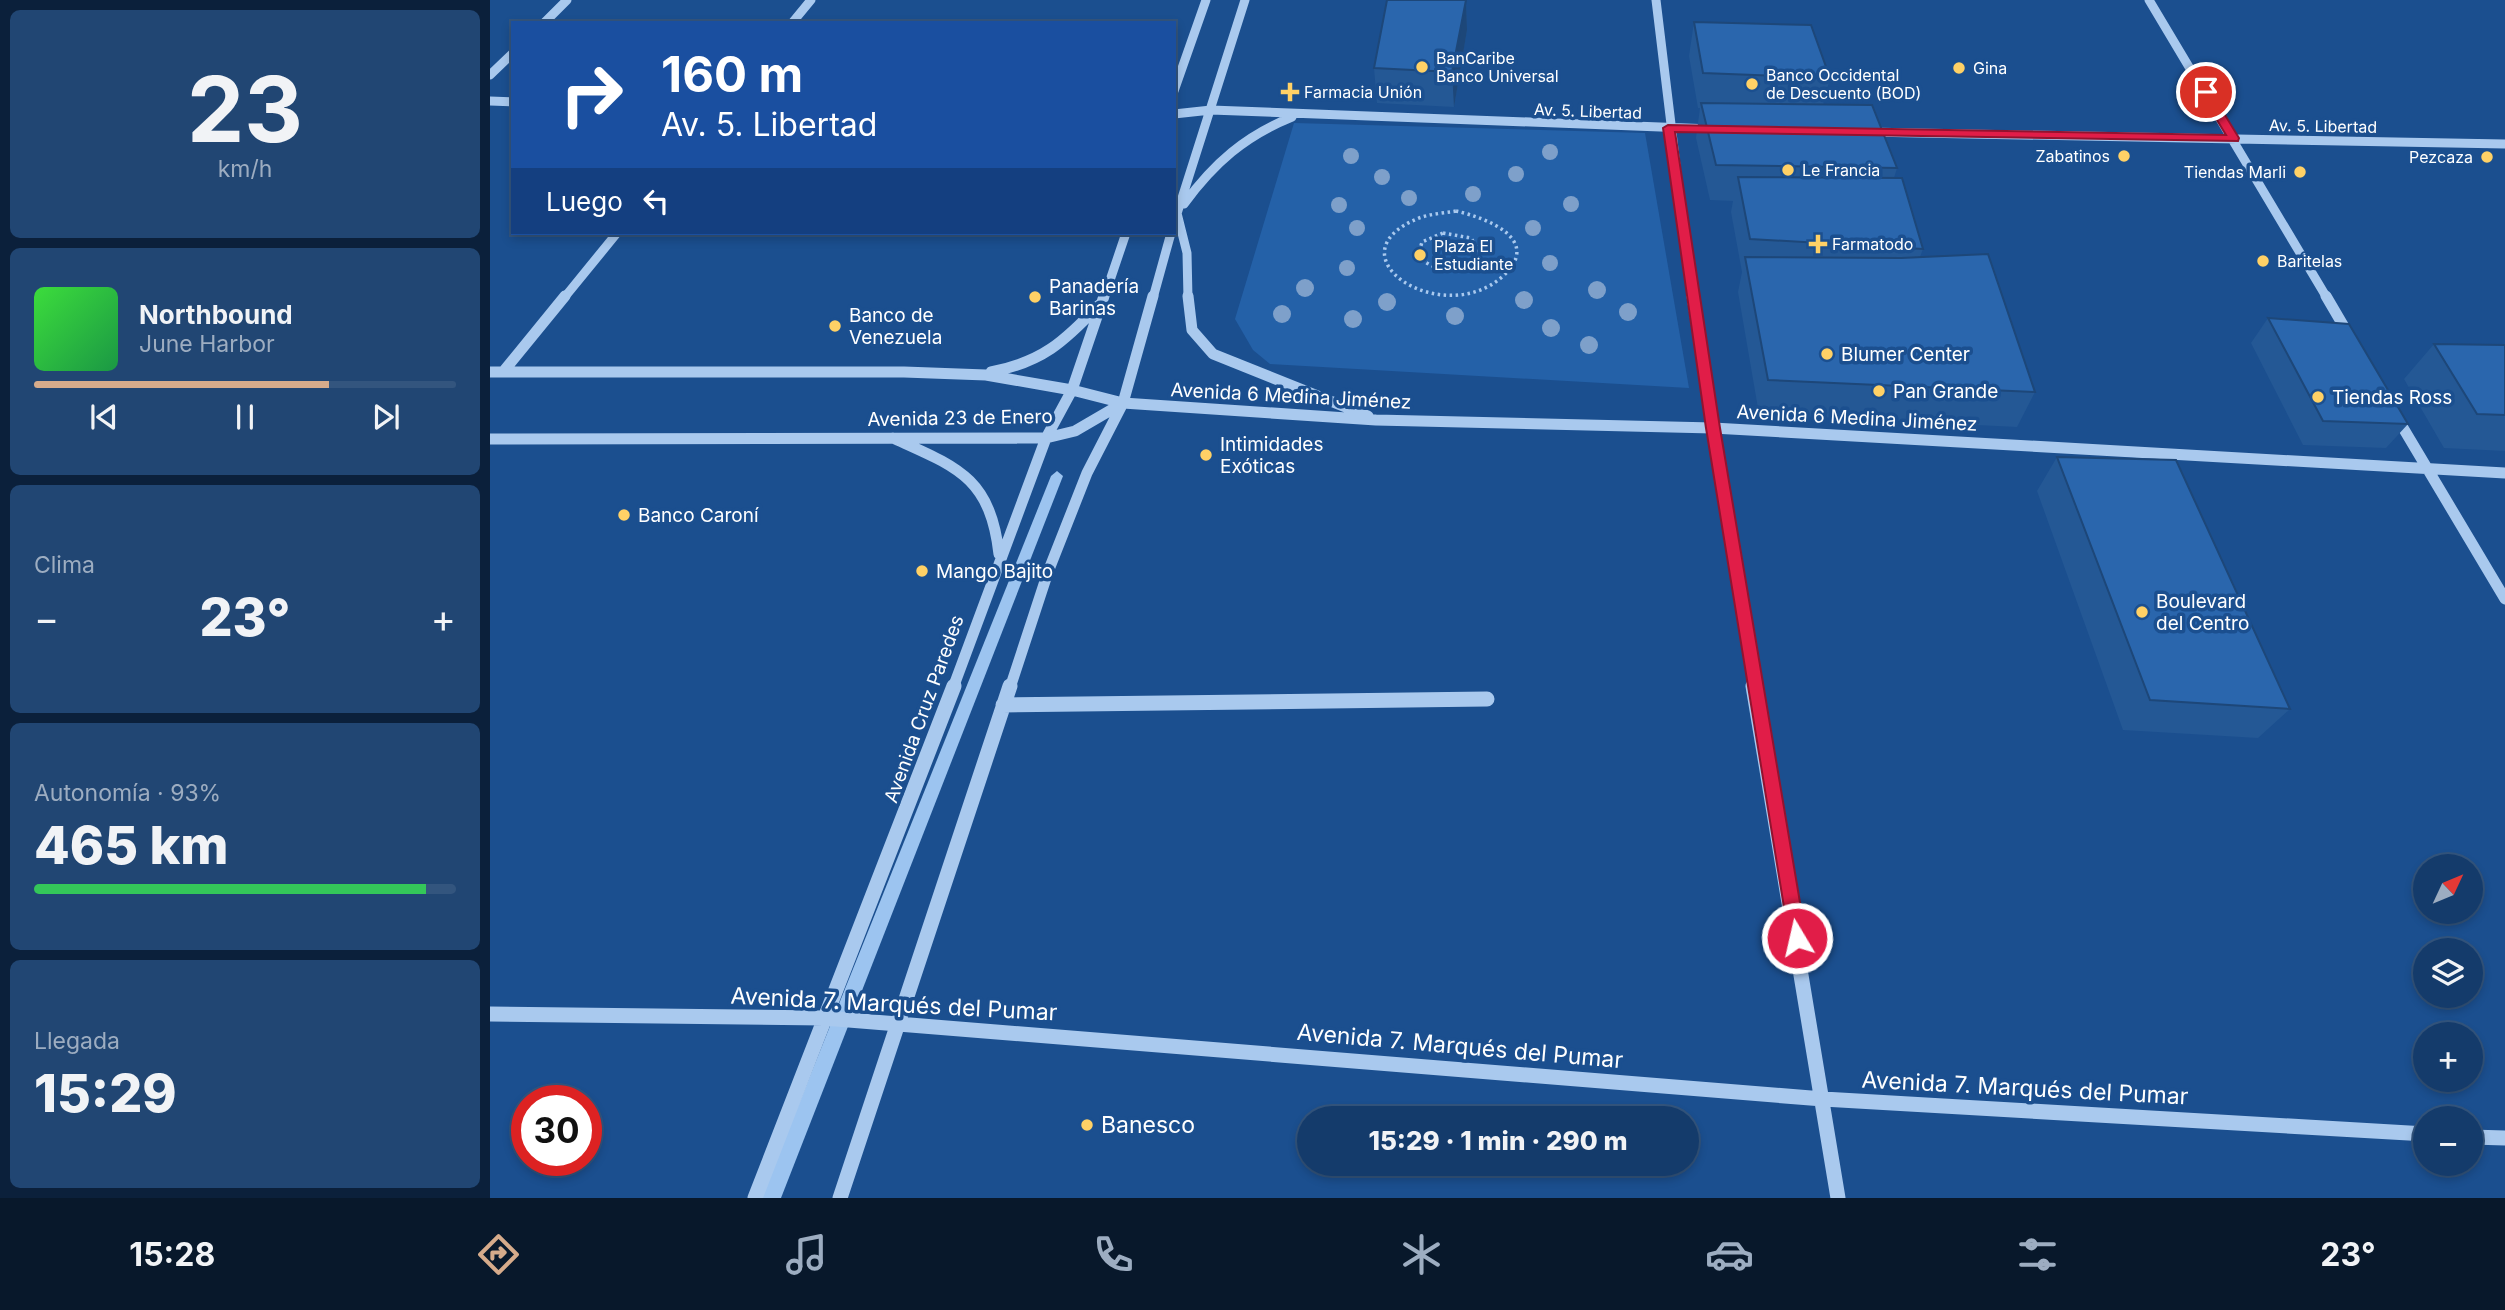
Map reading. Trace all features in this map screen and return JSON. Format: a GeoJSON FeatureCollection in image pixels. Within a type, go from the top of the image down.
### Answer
{"type":"FeatureCollection","features":[{"type":"Feature","properties":{"kind":"street"},"geometry":{"type":"LineString","coordinates":[[546,21],[567,0]]}},
{"type":"Feature","properties":{"kind":"street"},"geometry":{"type":"LineString","coordinates":[[794,21],[811,0]]}},
{"type":"Feature","properties":{"kind":"street"},"geometry":{"type":"LineString","coordinates":[[1176,84],[1206,0]]}},
{"type":"Feature","properties":{"kind":"street"},"geometry":{"type":"LineString","coordinates":[[1245,0],[1176,218],[1187,253],[1192,330],[1213,354],[1376,420]]}},
{"type":"Feature","properties":{"kind":"street"},"geometry":{"type":"LineString","coordinates":[[1656,0],[1668,128],[1713,428],[1839,1198]]}},
{"type":"Feature","properties":{"kind":"street"},"geometry":{"type":"LineString","coordinates":[[2150,0],[2358,351]]}},
{"type":"Feature","properties":{"kind":"street"},"geometry":{"type":"LineString","coordinates":[[490,75],[511,55]]}},
{"type":"Feature","properties":{"kind":"street"},"geometry":{"type":"LineString","coordinates":[[490,101],[511,102]]}},
{"type":"Feature","properties":{"kind":"street","name":"Av. 5. Libertad"},"geometry":{"type":"LineString","coordinates":[[1176,114],[1211,110],[1724,129]]}},
{"type":"Feature","properties":{"kind":"street"},"geometry":{"type":"LineString","coordinates":[[1176,218],[1222,155],[1264,127],[1300,114]]}},
{"type":"Feature","properties":{"kind":"street","name":"Av. 5. Libertad"},"geometry":{"type":"LineString","coordinates":[[1861,132],[2505,144]]}},
{"type":"Feature","properties":{"kind":"street"},"geometry":{"type":"LineString","coordinates":[[503,372],[615,235]]}},
{"type":"Feature","properties":{"kind":"street","name":"Avenida Cruz Paredes"},"geometry":{"type":"LineString","coordinates":[[755,1198],[912,798],[1046,438],[1072,390],[1125,235]]}},
{"type":"Feature","properties":{"kind":"street"},"geometry":{"type":"LineString","coordinates":[[840,1198],[1048,572],[1087,473],[1123,403],[1170,235]]}},
{"type":"Feature","properties":{"kind":"street"},"geometry":{"type":"LineString","coordinates":[[966,375],[1022,367],[1042,358],[1060,346],[1102,301]]}},
{"type":"Feature","properties":{"kind":"street","name":"Avenida 23 de Enero"},"geometry":{"type":"LineString","coordinates":[[490,372],[904,372],[986,375],[1072,390],[1123,403]]}},
{"type":"Feature","properties":{"kind":"street","name":"Avenida 6 Medina Jiménez"},"geometry":{"type":"LineString","coordinates":[[1123,403],[1376,420],[1713,428],[2505,473]]}},
{"type":"Feature","properties":{"kind":"street","name":"Avenida 23 de Enero"},"geometry":{"type":"LineString","coordinates":[[490,439],[1046,438],[1075,431],[1123,403]]}},
{"type":"Feature","properties":{"kind":"street"},"geometry":{"type":"LineString","coordinates":[[2393,410],[2505,599]]}},
{"type":"Feature","properties":{"kind":"street"},"geometry":{"type":"LineString","coordinates":[[889,437],[954,467],[982,490],[998,528],[999,562]]}},
{"type":"Feature","properties":{"kind":"street"},"geometry":{"type":"LineString","coordinates":[[1003,705],[1487,699]]}},
{"type":"Feature","properties":{"kind":"street","name":"Avenida 7. Marqués del Pumar"},"geometry":{"type":"LineString","coordinates":[[490,1014],[824,1018],[1823,1099],[2413,1133]]}},
{"type":"Feature","properties":{"kind":"street"},"geometry":{"type":"LineString","coordinates":[[2483,1137],[2505,1139]]}},
{"type":"Feature","properties":{"kind":"path"},"geometry":{"type":"LineString","coordinates":[[1456,211],[1486,218],[1509,232],[1516,246],[1516,260],[1508,274],[1493,285],[1474,292],[1452,295],[1429,293],[1410,287],[1395,277],[1385,265],[1383,251],[1388,238],[1398,227],[1433,212],[1456,211]]}},
{"type":"Feature","properties":{"kind":"path"},"geometry":{"type":"LineString","coordinates":[[1452,233],[1471,238],[1476,243],[1478,256],[1467,267],[1447,271],[1428,267],[1418,256],[1417,250],[1425,239],[1452,233]]}},
{"type":"Feature","properties":{"kind":"shaded area"},"geometry":{"type":"Polygon","coordinates":[[[1294,123],[1645,133],[1689,388],[1270,364],[1253,350],[1235,319],[1294,123]]]}},
{"type":"Feature","properties":{"kind":"building"},"geometry":{"type":"Polygon","coordinates":[[[1387,0],[1466,0],[1452,72],[1374,68],[1387,0]]]}},
{"type":"Feature","properties":{"kind":"building"},"geometry":{"type":"Polygon","coordinates":[[[1694,22],[1811,25],[1830,78],[1703,73],[1694,22]]]}},
{"type":"Feature","properties":{"kind":"building"},"geometry":{"type":"Polygon","coordinates":[[[1701,103],[1872,105],[1897,168],[1716,165],[1701,103]]]}},
{"type":"Feature","properties":{"kind":"building"},"geometry":{"type":"Polygon","coordinates":[[[1738,177],[1902,178],[1923,249],[1750,239],[1738,177]]]}},
{"type":"Feature","properties":{"kind":"building"},"geometry":{"type":"Polygon","coordinates":[[[1988,254],[2035,392],[1768,380],[1745,257],[1901,258],[1988,254]]]}},
{"type":"Feature","properties":{"kind":"building"},"geometry":{"type":"Polygon","coordinates":[[[2268,318],[2349,324],[2408,424],[2323,421],[2268,318]]]}},
{"type":"Feature","properties":{"kind":"building"},"geometry":{"type":"Polygon","coordinates":[[[2434,344],[2505,345],[2505,415],[2477,414],[2434,344]]]}},
{"type":"Feature","properties":{"kind":"building"},"geometry":{"type":"Polygon","coordinates":[[[2057,457],[2176,460],[2290,709],[2150,700],[2057,457]]]}},
{"type":"Feature","properties":{"kind":"waterway"},"geometry":{"type":"LineString","coordinates":[[771,1198],[1057,476]]}},
{"type":"Feature","properties":{"kind":"place","name":"BanCaribe Banco Universal"},"geometry":{"type":"Point","coordinates":[1422,67]}},
{"type":"Feature","properties":{"kind":"place","name":"Gina"},"geometry":{"type":"Point","coordinates":[1959,68]}},
{"type":"Feature","properties":{"kind":"place","name":"Banco Occidental de Descuento (BOD)"},"geometry":{"type":"Point","coordinates":[1752,84]}},
{"type":"Feature","properties":{"kind":"place","name":"Farmacia Unión"},"geometry":{"type":"Point","coordinates":[1290,92]}},
{"type":"Feature","properties":{"kind":"place","name":"Zabatinos"},"geometry":{"type":"Point","coordinates":[2124,156]}},
{"type":"Feature","properties":{"kind":"place","name":"Pezcaza"},"geometry":{"type":"Point","coordinates":[2487,157]}},
{"type":"Feature","properties":{"kind":"place","name":"Le Francia"},"geometry":{"type":"Point","coordinates":[1788,170]}},
{"type":"Feature","properties":{"kind":"place","name":"Tiendas Marli"},"geometry":{"type":"Point","coordinates":[2300,172]}},
{"type":"Feature","properties":{"kind":"place","name":"Farmatodo"},"geometry":{"type":"Point","coordinates":[1818,244]}},
{"type":"Feature","properties":{"kind":"place","name":"Plaza El Estudiante"},"geometry":{"type":"Point","coordinates":[1420,255]}},
{"type":"Feature","properties":{"kind":"place","name":"Baritelas"},"geometry":{"type":"Point","coordinates":[2263,261]}},
{"type":"Feature","properties":{"kind":"place","name":"Panadería Barinas"},"geometry":{"type":"Point","coordinates":[1035,297]}},
{"type":"Feature","properties":{"kind":"place","name":"Banco de Venezuela"},"geometry":{"type":"Point","coordinates":[835,326]}},
{"type":"Feature","properties":{"kind":"place","name":"Blumer Center"},"geometry":{"type":"Point","coordinates":[1827,354]}},
{"type":"Feature","properties":{"kind":"place","name":"Pan Grande"},"geometry":{"type":"Point","coordinates":[1879,391]}},
{"type":"Feature","properties":{"kind":"place","name":"Tiendas Ross"},"geometry":{"type":"Point","coordinates":[2318,397]}},
{"type":"Feature","properties":{"kind":"place","name":"Intimidades Exóticas"},"geometry":{"type":"Point","coordinates":[1206,455]}},
{"type":"Feature","properties":{"kind":"place","name":"Banco Caroní"},"geometry":{"type":"Point","coordinates":[624,515]}},
{"type":"Feature","properties":{"kind":"place","name":"Mango Bajito"},"geometry":{"type":"Point","coordinates":[922,571]}},
{"type":"Feature","properties":{"kind":"place","name":"Boulevard del Centro"},"geometry":{"type":"Point","coordinates":[2142,612]}},
{"type":"Feature","properties":{"kind":"place","name":"Banesco"},"geometry":{"type":"Point","coordinates":[1087,1125]}},
{"type":"Feature","properties":{"kind":"route"},"geometry":{"type":"LineString","coordinates":[[1797,938],[1713,428],[1668,128],[2234,138],[2206,92]]}}]}
